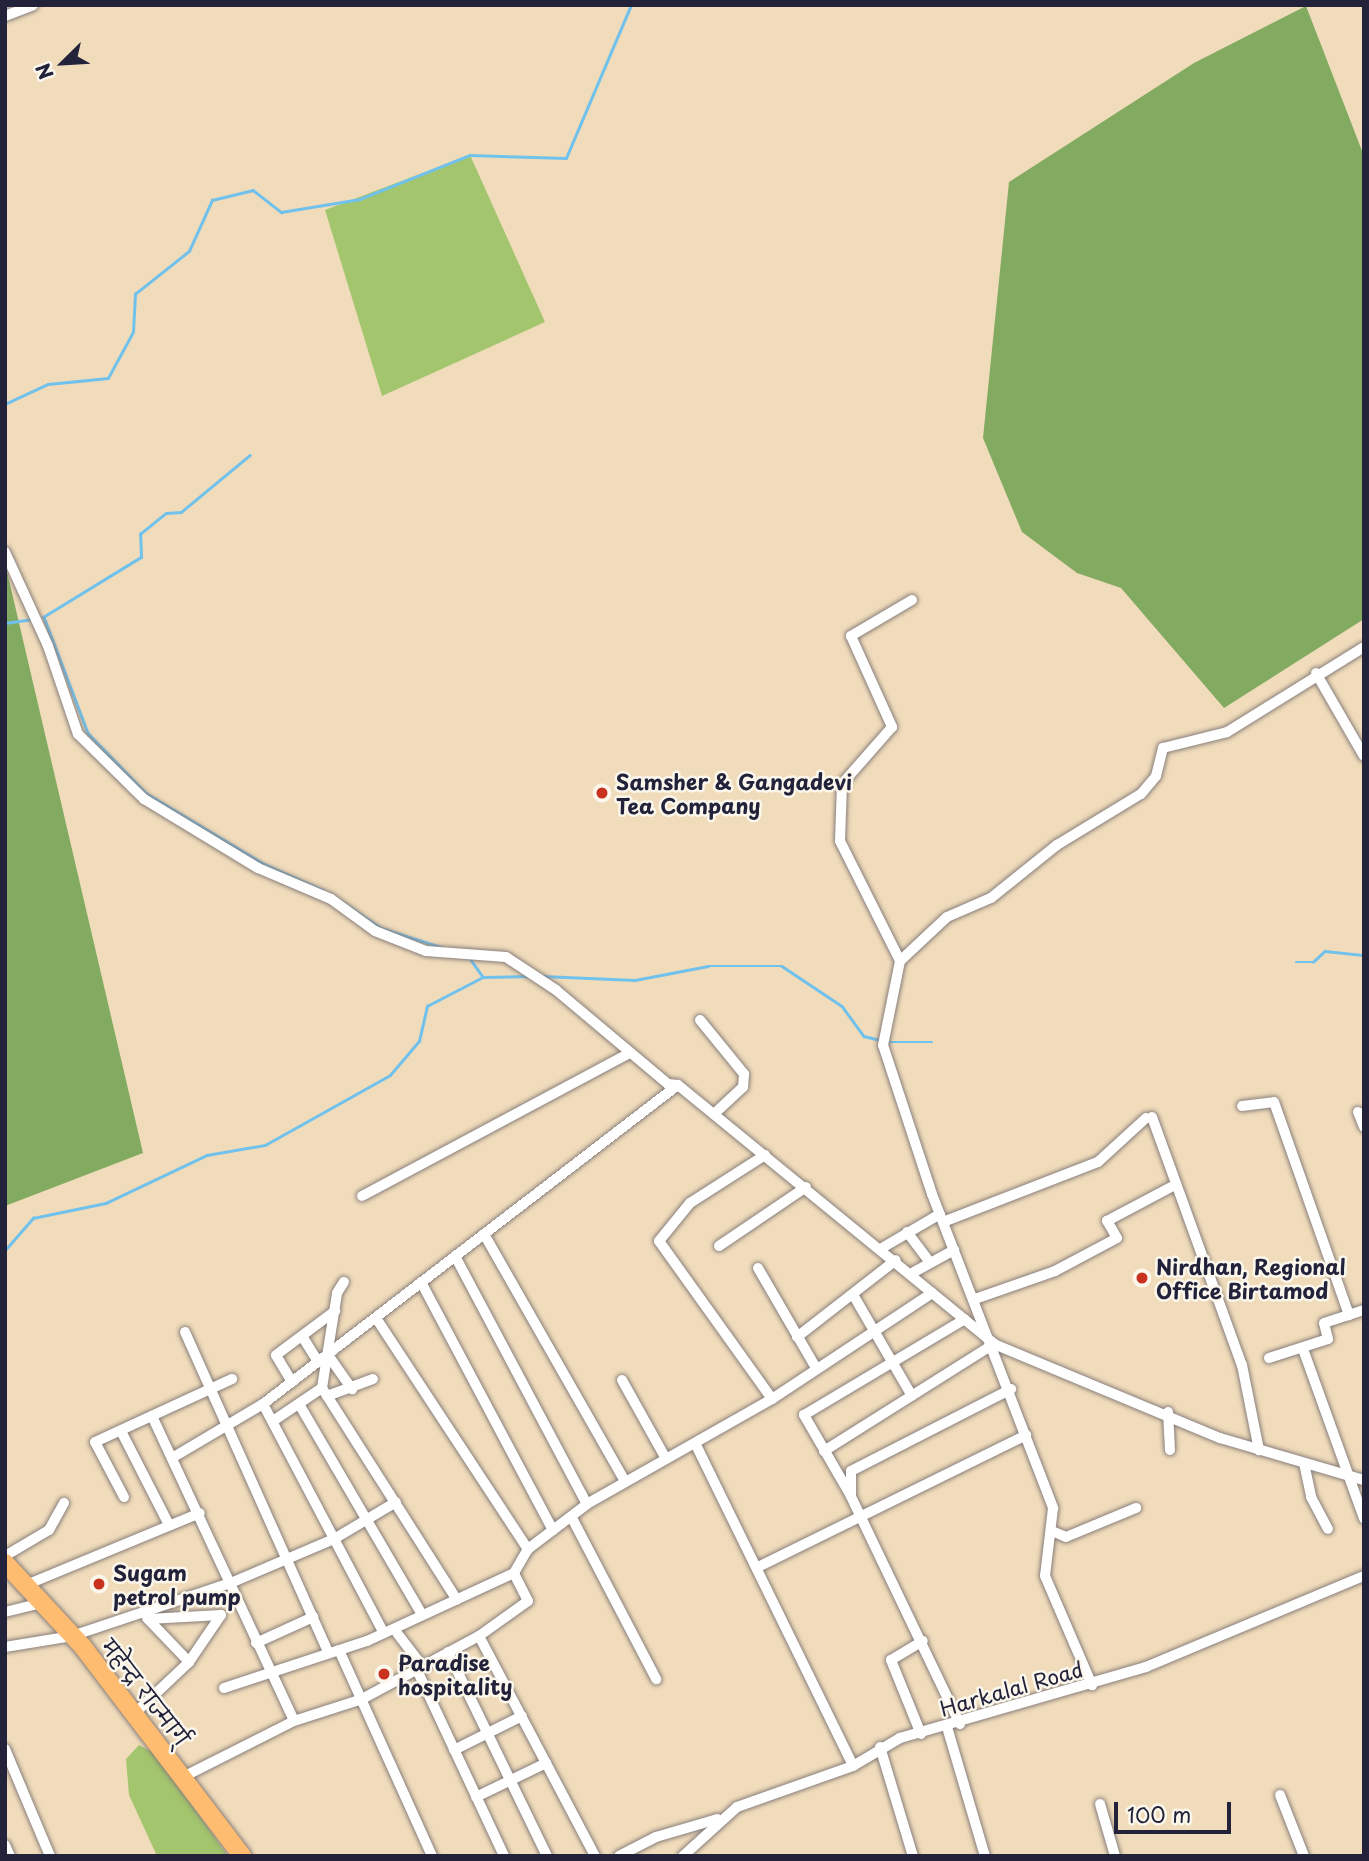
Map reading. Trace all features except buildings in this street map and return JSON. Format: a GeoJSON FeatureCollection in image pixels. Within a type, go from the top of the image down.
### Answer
{"type":"FeatureCollection","features":[{"type":"Feature","properties":{"kind":"highway","name":"महेन्द्र राज्मार्ग्"},"geometry":{"type":"LineString","coordinates":[[5,1563],[72,1636],[242,1856]]}},
{"type":"Feature","properties":{"kind":"street"},"geometry":{"type":"LineString","coordinates":[[5,16],[33,5]]}},
{"type":"Feature","properties":{"kind":"street"},"geometry":{"type":"LineString","coordinates":[[5,552],[48,646],[78,734],[144,799],[258,868],[331,899],[375,932],[426,951],[506,957],[630,1053],[678,1085],[896,1261],[914,1272],[932,1293],[995,1344],[1259,1450],[1346,1471],[1364,1480]]}},
{"type":"Feature","properties":{"kind":"street"},"geometry":{"type":"LineString","coordinates":[[912,600],[851,636],[892,727],[842,785],[840,841],[900,961],[897,996],[884,1024],[883,1045],[941,1218],[995,1344],[1053,1508],[1052,1531],[1043,1555],[1045,1576],[1092,1685]]}},
{"type":"Feature","properties":{"kind":"street"},"geometry":{"type":"LineString","coordinates":[[900,961],[947,917],[991,898],[1057,845],[1141,794],[1156,776],[1163,748],[1227,732],[1317,673],[1364,647]]}},
{"type":"Feature","properties":{"kind":"street"},"geometry":{"type":"LineString","coordinates":[[1317,673],[1364,756]]}},
{"type":"Feature","properties":{"kind":"street"},"geometry":{"type":"LineString","coordinates":[[700,1020],[744,1074],[743,1087],[714,1114]]}},
{"type":"Feature","properties":{"kind":"street"},"geometry":{"type":"LineString","coordinates":[[362,1196],[630,1053]]}},
{"type":"Feature","properties":{"kind":"street"},"geometry":{"type":"LineString","coordinates":[[172,1458],[263,1404],[678,1085]]}},
{"type":"Feature","properties":{"kind":"street"},"geometry":{"type":"LineString","coordinates":[[1242,1106],[1274,1102],[1349,1315]]}},
{"type":"Feature","properties":{"kind":"street"},"geometry":{"type":"LineString","coordinates":[[1358,1112],[1364,1127]]}},
{"type":"Feature","properties":{"kind":"street"},"geometry":{"type":"LineString","coordinates":[[882,1248],[941,1218],[1098,1162],[1149,1118],[1242,1365],[1259,1450]]}},
{"type":"Feature","properties":{"kind":"street"},"geometry":{"type":"LineString","coordinates":[[765,1155],[690,1203],[659,1241],[772,1399]]}},
{"type":"Feature","properties":{"kind":"street"},"geometry":{"type":"LineString","coordinates":[[975,1299],[1055,1271],[1117,1238],[1107,1222],[1173,1186]]}},
{"type":"Feature","properties":{"kind":"street"},"geometry":{"type":"LineString","coordinates":[[719,1246],[806,1187]]}},
{"type":"Feature","properties":{"kind":"street"},"geometry":{"type":"LineString","coordinates":[[907,1233],[930,1262]]}},
{"type":"Feature","properties":{"kind":"street"},"geometry":{"type":"LineString","coordinates":[[484,1234],[625,1481]]}},
{"type":"Feature","properties":{"kind":"street"},"geometry":{"type":"LineString","coordinates":[[914,1272],[954,1250]]}},
{"type":"Feature","properties":{"kind":"street"},"geometry":{"type":"LineString","coordinates":[[455,1256],[587,1504]]}},
{"type":"Feature","properties":{"kind":"street"},"geometry":{"type":"LineString","coordinates":[[797,1337],[855,1298],[896,1261]]}},
{"type":"Feature","properties":{"kind":"street"},"geometry":{"type":"LineString","coordinates":[[758,1268],[816,1368]]}},
{"type":"Feature","properties":{"kind":"street"},"geometry":{"type":"LineString","coordinates":[[344,1282],[335,1311],[325,1392],[457,1600]]}},
{"type":"Feature","properties":{"kind":"street"},"geometry":{"type":"LineString","coordinates":[[421,1282],[552,1530]]}},
{"type":"Feature","properties":{"kind":"street"},"geometry":{"type":"LineString","coordinates":[[224,1688],[266,1670],[334,1651],[383,1632],[514,1573],[528,1549],[587,1504],[665,1457],[696,1444],[772,1399],[932,1293]]}},
{"type":"Feature","properties":{"kind":"street"},"geometry":{"type":"LineString","coordinates":[[855,1298],[912,1396]]}},
{"type":"Feature","properties":{"kind":"street"},"geometry":{"type":"LineString","coordinates":[[1269,1358],[1328,1339],[1324,1323],[1364,1310]]}},
{"type":"Feature","properties":{"kind":"street"},"geometry":{"type":"LineString","coordinates":[[292,1382],[276,1355],[335,1311]]}},
{"type":"Feature","properties":{"kind":"street"},"geometry":{"type":"LineString","coordinates":[[376,1318],[528,1549]]}},
{"type":"Feature","properties":{"kind":"street"},"geometry":{"type":"LineString","coordinates":[[960,1724],[923,1641],[851,1496],[804,1415],[965,1319]]}},
{"type":"Feature","properties":{"kind":"street"},"geometry":{"type":"LineString","coordinates":[[185,1332],[229,1424],[313,1617],[362,1699],[432,1856]]}},
{"type":"Feature","properties":{"kind":"street"},"geometry":{"type":"LineString","coordinates":[[302,1336],[318,1362]]}},
{"type":"Feature","properties":{"kind":"street"},"geometry":{"type":"LineString","coordinates":[[824,1451],[995,1344]]}},
{"type":"Feature","properties":{"kind":"street"},"geometry":{"type":"LineString","coordinates":[[1303,1349],[1364,1518]]}},
{"type":"Feature","properties":{"kind":"street"},"geometry":{"type":"LineString","coordinates":[[328,1355],[352,1390]]}},
{"type":"Feature","properties":{"kind":"street"},"geometry":{"type":"LineString","coordinates":[[273,1421],[299,1404],[325,1392],[352,1390],[373,1378]]}},
{"type":"Feature","properties":{"kind":"street"},"geometry":{"type":"LineString","coordinates":[[124,1497],[95,1443],[232,1379]]}},
{"type":"Feature","properties":{"kind":"street"},"geometry":{"type":"LineString","coordinates":[[622,1380],[665,1457]]}},
{"type":"Feature","properties":{"kind":"street"},"geometry":{"type":"LineString","coordinates":[[851,1496],[850,1471],[1011,1389]]}},
{"type":"Feature","properties":{"kind":"street"},"geometry":{"type":"LineString","coordinates":[[263,1404],[383,1632]]}},
{"type":"Feature","properties":{"kind":"street"},"geometry":{"type":"LineString","coordinates":[[299,1404],[421,1613]]}},
{"type":"Feature","properties":{"kind":"street"},"geometry":{"type":"LineString","coordinates":[[1168,1412],[1170,1450]]}},
{"type":"Feature","properties":{"kind":"street"},"geometry":{"type":"LineString","coordinates":[[152,1416],[233,1582],[266,1670],[294,1721]]}},
{"type":"Feature","properties":{"kind":"street"},"geometry":{"type":"LineString","coordinates":[[121,1430],[169,1525]]}},
{"type":"Feature","properties":{"kind":"street"},"geometry":{"type":"LineString","coordinates":[[758,1567],[859,1513],[1026,1435]]}},
{"type":"Feature","properties":{"kind":"street"},"geometry":{"type":"LineString","coordinates":[[696,1444],[853,1766]]}},
{"type":"Feature","properties":{"kind":"street"},"geometry":{"type":"LineString","coordinates":[[1304,1463],[1311,1497],[1328,1529]]}},
{"type":"Feature","properties":{"kind":"street"},"geometry":{"type":"LineString","coordinates":[[5,1647],[72,1636],[140,1610],[233,1582],[334,1539],[364,1516],[396,1502]]}},
{"type":"Feature","properties":{"kind":"street"},"geometry":{"type":"LineString","coordinates":[[5,1556],[49,1530],[64,1503]]}},
{"type":"Feature","properties":{"kind":"street"},"geometry":{"type":"LineString","coordinates":[[1052,1531],[1066,1537],[1136,1508]]}},
{"type":"Feature","properties":{"kind":"street"},"geometry":{"type":"LineString","coordinates":[[26,1585],[200,1513]]}},
{"type":"Feature","properties":{"kind":"street"},"geometry":{"type":"LineString","coordinates":[[572,1517],[656,1679]]}},
{"type":"Feature","properties":{"kind":"street"},"geometry":{"type":"LineString","coordinates":[[183,1777],[294,1721],[362,1699],[479,1636],[527,1601],[514,1573]]}},
{"type":"Feature","properties":{"kind":"street","name":"Harkalal Road"},"geometry":{"type":"LineString","coordinates":[[683,1856],[718,1819],[853,1766],[880,1747],[1092,1685],[1231,1637],[1364,1576]]}},
{"type":"Feature","properties":{"kind":"street"},"geometry":{"type":"LineString","coordinates":[[5,1612],[43,1603]]}},
{"type":"Feature","properties":{"kind":"street"},"geometry":{"type":"LineString","coordinates":[[140,1610],[189,1662]]}},
{"type":"Feature","properties":{"kind":"street"},"geometry":{"type":"LineString","coordinates":[[134,1714],[189,1662],[221,1615],[148,1619]]}},
{"type":"Feature","properties":{"kind":"street"},"geometry":{"type":"LineString","coordinates":[[256,1643],[313,1617]]}},
{"type":"Feature","properties":{"kind":"street"},"geometry":{"type":"LineString","coordinates":[[397,1633],[420,1668],[454,1750],[504,1856]]}},
{"type":"Feature","properties":{"kind":"street"},"geometry":{"type":"LineString","coordinates":[[479,1636],[595,1856]]}},
{"type":"Feature","properties":{"kind":"street"},"geometry":{"type":"LineString","coordinates":[[921,1734],[891,1660],[923,1641]]}},
{"type":"Feature","properties":{"kind":"street"},"geometry":{"type":"LineString","coordinates":[[448,1652],[547,1856]]}},
{"type":"Feature","properties":{"kind":"street"},"geometry":{"type":"LineString","coordinates":[[454,1750],[522,1716]]}},
{"type":"Feature","properties":{"kind":"street"},"geometry":{"type":"LineString","coordinates":[[947,1727],[985,1856]]}},
{"type":"Feature","properties":{"kind":"street"},"geometry":{"type":"LineString","coordinates":[[880,1747],[913,1856]]}},
{"type":"Feature","properties":{"kind":"street"},"geometry":{"type":"LineString","coordinates":[[5,1749],[50,1856]]}},
{"type":"Feature","properties":{"kind":"street"},"geometry":{"type":"LineString","coordinates":[[477,1797],[546,1763]]}},
{"type":"Feature","properties":{"kind":"street"},"geometry":{"type":"LineString","coordinates":[[1280,1795],[1304,1856]]}},
{"type":"Feature","properties":{"kind":"street"},"geometry":{"type":"LineString","coordinates":[[1100,1804],[1115,1856]]}},
{"type":"Feature","properties":{"kind":"street"},"geometry":{"type":"LineString","coordinates":[[619,1856],[656,1837],[718,1819]]}},
{"type":"Feature","properties":{"kind":"street"},"geometry":{"type":"LineString","coordinates":[[5,1846],[10,1856]]}},
{"type":"Feature","properties":{"kind":"green space"},"geometry":{"type":"Polygon","coordinates":[[[1306,6],[1364,156],[1364,619],[1224,708],[1121,588],[1077,573],[1022,532],[983,438],[1009,182],[1194,63],[1306,6]]]}},
{"type":"Feature","properties":{"kind":"green space"},"geometry":{"type":"Polygon","coordinates":[[[470,155],[545,322],[382,396],[325,210],[470,155]]]}},
{"type":"Feature","properties":{"kind":"green space"},"geometry":{"type":"Polygon","coordinates":[[[5,563],[143,1153],[5,1206],[5,563]]]}},
{"type":"Feature","properties":{"kind":"green space"},"geometry":{"type":"Polygon","coordinates":[[[139,1745],[156,1754],[228,1856],[157,1856],[129,1795],[126,1759],[139,1745]]]}},
{"type":"Feature","properties":{"kind":"waterway"},"geometry":{"type":"LineString","coordinates":[[5,404],[48,384],[108,378],[133,332],[135,294],[189,251],[212,200],[253,190],[281,212],[360,199],[470,155],[566,158],[631,5]]}},
{"type":"Feature","properties":{"kind":"waterway"},"geometry":{"type":"LineString","coordinates":[[43,617],[141,557],[140,534],[166,513],[181,512],[250,455]]}},
{"type":"Feature","properties":{"kind":"waterway"},"geometry":{"type":"LineString","coordinates":[[44,617],[88,733],[146,793],[264,864],[323,890]]}},
{"type":"Feature","properties":{"kind":"waterway"},"geometry":{"type":"LineString","coordinates":[[5,623],[33,619]]}},
{"type":"Feature","properties":{"kind":"waterway"},"geometry":{"type":"LineString","coordinates":[[341,901],[381,928],[441,947]]}},
{"type":"Feature","properties":{"kind":"waterway"},"geometry":{"type":"LineString","coordinates":[[1296,962],[1313,962],[1325,951],[1364,955]]}},
{"type":"Feature","properties":{"kind":"waterway"},"geometry":{"type":"LineString","coordinates":[[469,957],[483,977]]}},
{"type":"Feature","properties":{"kind":"waterway"},"geometry":{"type":"LineString","coordinates":[[542,976],[635,980],[708,966],[782,966],[842,1006],[864,1036],[880,1040]]}},
{"type":"Feature","properties":{"kind":"waterway"},"geometry":{"type":"LineString","coordinates":[[5,1250],[33,1218],[106,1203],[207,1155],[265,1145],[390,1075],[419,1041],[427,1006],[483,977],[528,976]]}},
{"type":"Feature","properties":{"kind":"waterway"},"geometry":{"type":"LineString","coordinates":[[886,1042],[932,1042]]}},
{"type":"Feature","properties":{"kind":"place","name":"Samsher & Gangadevi Tea Company"},"geometry":{"type":"Point","coordinates":[602,793]}},
{"type":"Feature","properties":{"kind":"place","name":"Nirdhan, Regional Office Birtamod"},"geometry":{"type":"Point","coordinates":[1142,1278]}},
{"type":"Feature","properties":{"kind":"place","name":"Sugam petrol pump"},"geometry":{"type":"Point","coordinates":[99,1584]}},
{"type":"Feature","properties":{"kind":"place","name":"Paradise hospitality"},"geometry":{"type":"Point","coordinates":[384,1674]}}]}
